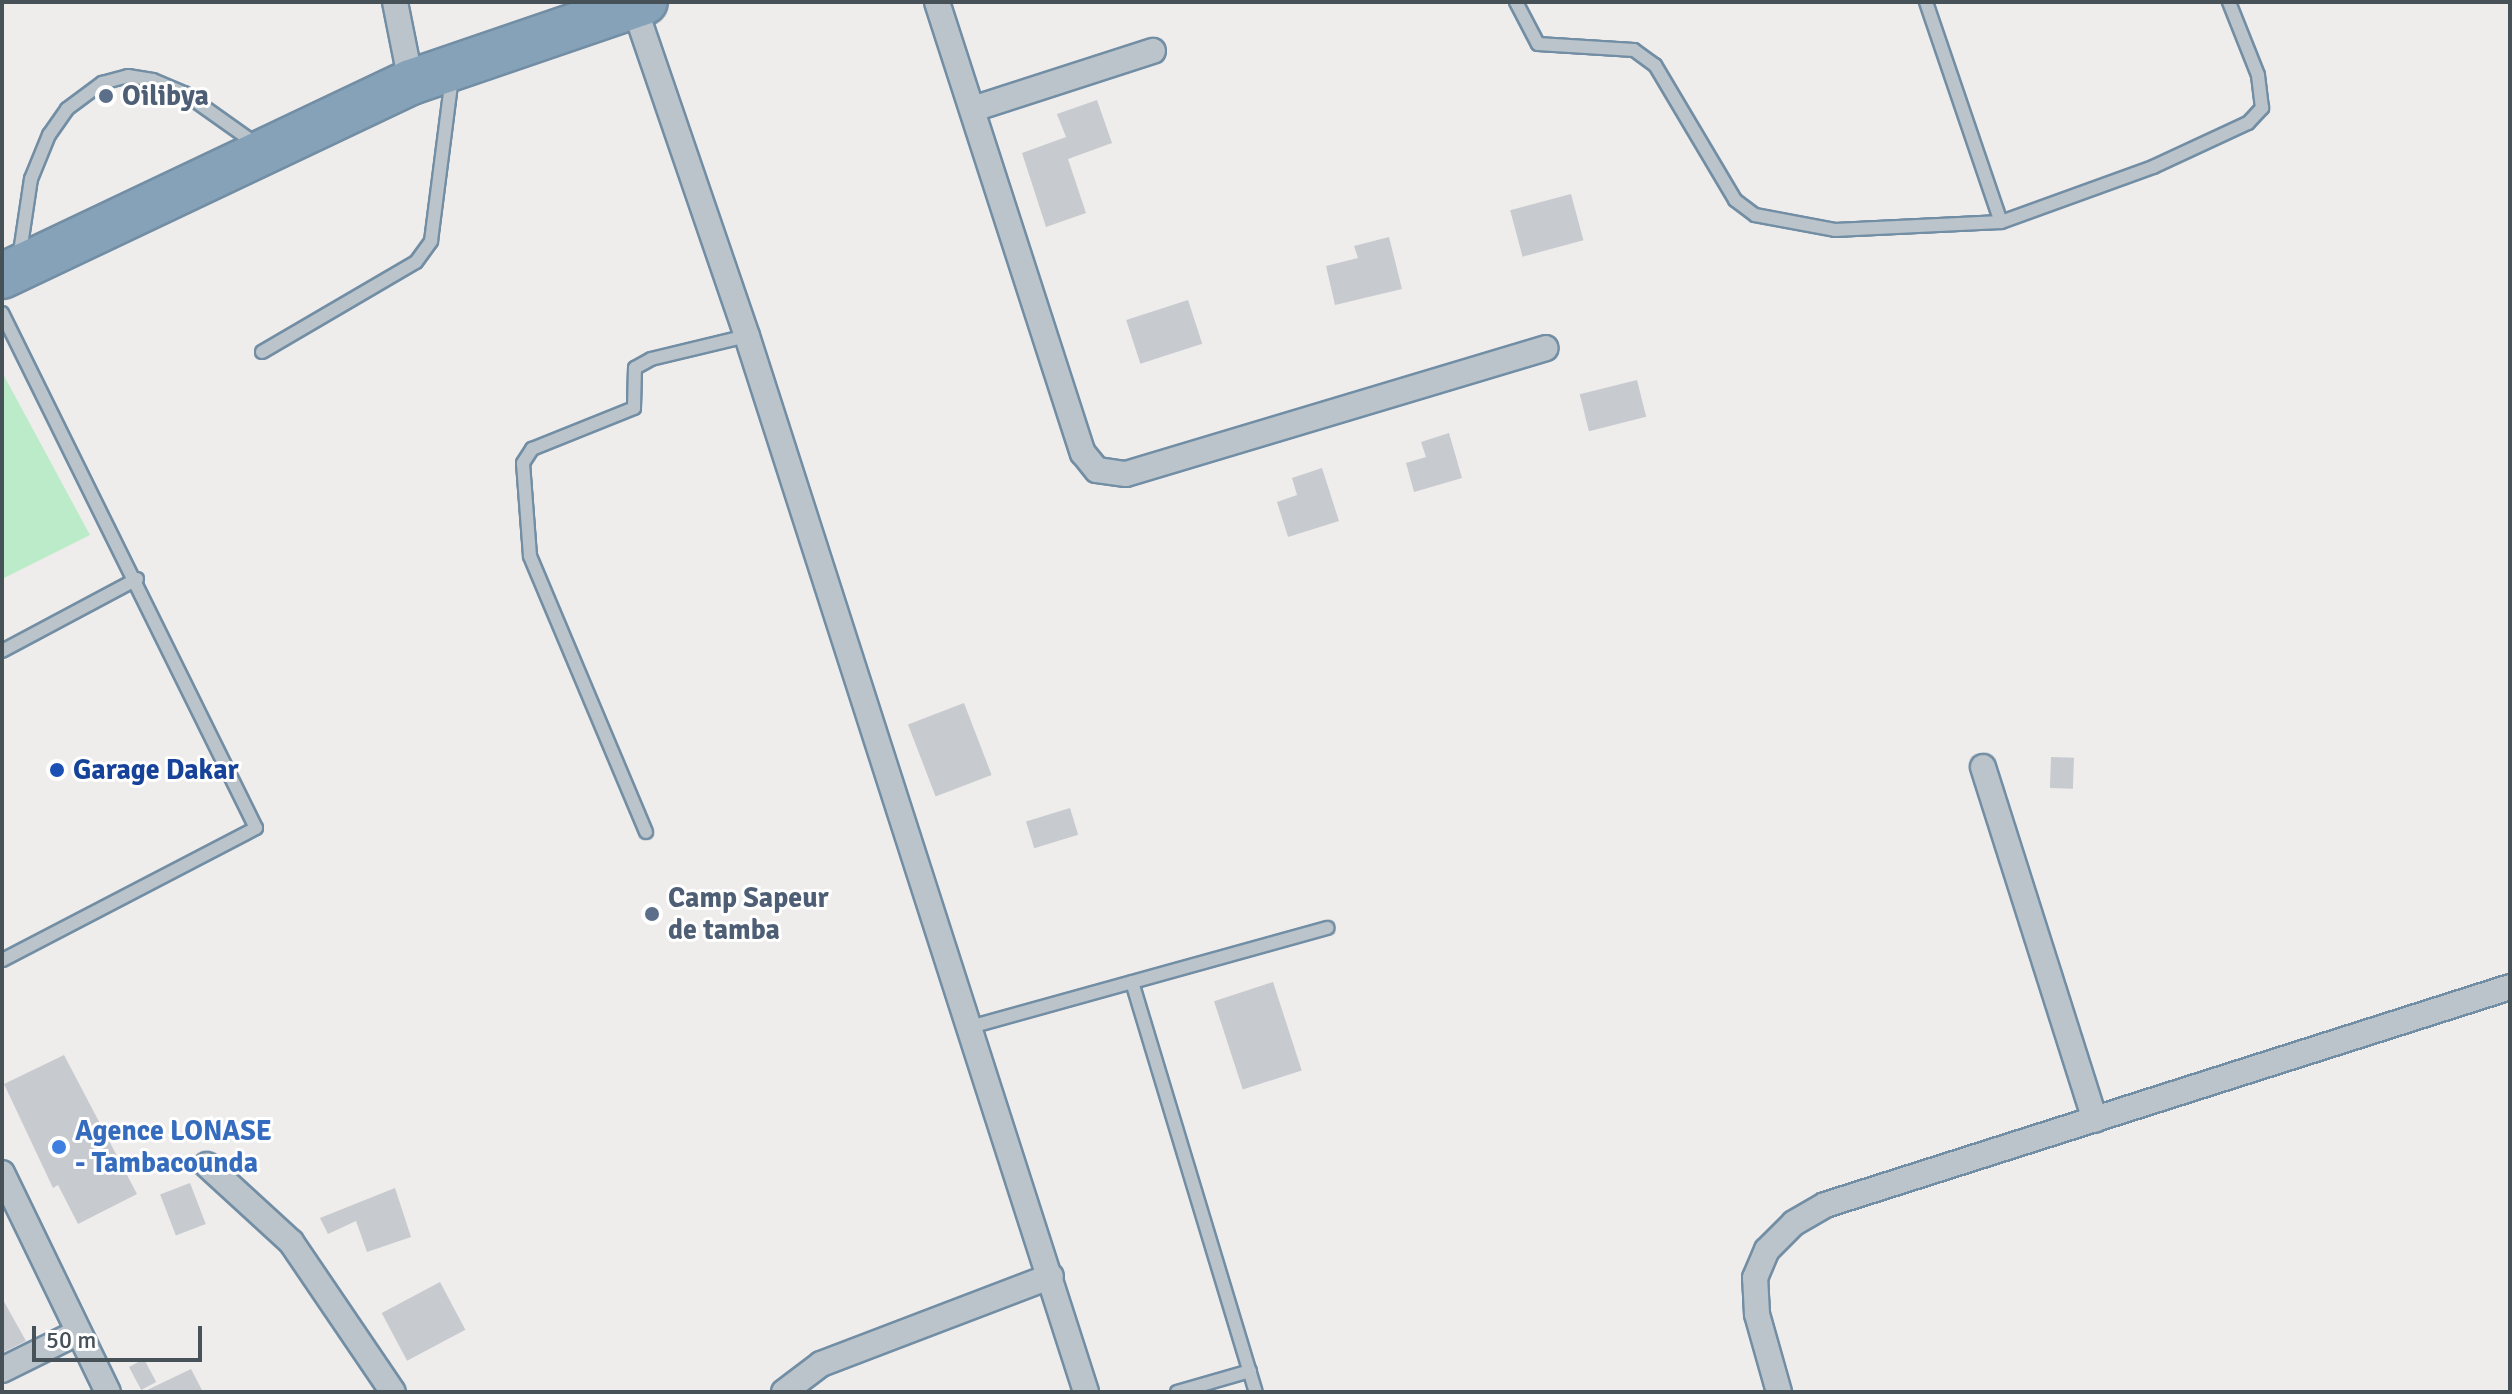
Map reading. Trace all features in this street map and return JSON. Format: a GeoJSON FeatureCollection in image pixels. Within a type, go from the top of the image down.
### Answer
{"type":"FeatureCollection","features":[{"type":"Feature","properties":{"kind":"highway"},"geometry":{"type":"LineString","coordinates":[[10,272],[262,148],[411,82],[640,4]]}},
{"type":"Feature","properties":{"kind":"street"},"geometry":{"type":"LineString","coordinates":[[395,2],[411,82]]}},
{"type":"Feature","properties":{"kind":"street"},"geometry":{"type":"LineString","coordinates":[[937,2],[1083,453],[1097,470],[1126,474],[1546,348]]}},
{"type":"Feature","properties":{"kind":"street"},"geometry":{"type":"LineString","coordinates":[[640,4],[1086,1392]]}},
{"type":"Feature","properties":{"kind":"street"},"geometry":{"type":"LineString","coordinates":[[973,109],[1153,51]]}},
{"type":"Feature","properties":{"kind":"street"},"geometry":{"type":"LineString","coordinates":[[1983,767],[2095,1120]]}},
{"type":"Feature","properties":{"kind":"street"},"geometry":{"type":"LineString","coordinates":[[1779,1392],[1757,1314],[1755,1278],[1767,1250],[1794,1223],[1825,1205],[2510,987]]}},
{"type":"Feature","properties":{"kind":"street"},"geometry":{"type":"LineString","coordinates":[[207,1165],[291,1242],[393,1392]]}},
{"type":"Feature","properties":{"kind":"street"},"geometry":{"type":"LineString","coordinates":[[2,1173],[108,1392]]}},
{"type":"Feature","properties":{"kind":"street"},"geometry":{"type":"LineString","coordinates":[[784,1392],[821,1364],[1051,1276]]}},
{"type":"Feature","properties":{"kind":"street"},"geometry":{"type":"LineString","coordinates":[[2,1370],[77,1333]]}},
{"type":"Feature","properties":{"kind":"lane"},"geometry":{"type":"LineString","coordinates":[[1516,2],[1538,44],[1634,50],[1655,65],[1735,200],[1755,215],[1835,230],[2001,222],[2153,167],[2248,123],[2262,108],[2258,75],[2229,2]]}},
{"type":"Feature","properties":{"kind":"lane"},"geometry":{"type":"LineString","coordinates":[[1926,2],[2001,222]]}},
{"type":"Feature","properties":{"kind":"lane"},"geometry":{"type":"LineString","coordinates":[[262,352],[416,262],[431,241],[454,65]]}},
{"type":"Feature","properties":{"kind":"lane"},"geometry":{"type":"LineString","coordinates":[[10,272],[31,179],[49,135],[67,109],[102,83],[128,76],[153,80],[184,93],[262,148]]}},
{"type":"Feature","properties":{"kind":"lane"},"geometry":{"type":"LineString","coordinates":[[2,313],[137,579],[256,828],[2,960]]}},
{"type":"Feature","properties":{"kind":"lane"},"geometry":{"type":"LineString","coordinates":[[646,832],[530,556],[523,463],[532,449],[634,408],[633,374],[651,359],[747,336]]}},
{"type":"Feature","properties":{"kind":"lane"},"geometry":{"type":"LineString","coordinates":[[2,651],[137,579]]}},
{"type":"Feature","properties":{"kind":"lane"},"geometry":{"type":"LineString","coordinates":[[970,1027],[1328,928]]}},
{"type":"Feature","properties":{"kind":"lane"},"geometry":{"type":"LineString","coordinates":[[1132,982],[1256,1392]]}},
{"type":"Feature","properties":{"kind":"lane"},"geometry":{"type":"LineString","coordinates":[[1177,1392],[1250,1371]]}},
{"type":"Feature","properties":{"kind":"green space"},"geometry":{"type":"Polygon","coordinates":[[[2,372],[90,535],[2,579],[2,372]]]}},
{"type":"Feature","properties":{"kind":"building"},"geometry":{"type":"Polygon","coordinates":[[[1097,100],[1112,143],[1068,159],[1086,213],[1046,227],[1022,153],[1066,137],[1057,114],[1097,100]]]}},
{"type":"Feature","properties":{"kind":"building"},"geometry":{"type":"Polygon","coordinates":[[[1571,194],[1583,240],[1523,257],[1510,210],[1571,194]]]}},
{"type":"Feature","properties":{"kind":"building"},"geometry":{"type":"Polygon","coordinates":[[[1389,237],[1402,289],[1335,305],[1326,266],[1358,258],[1354,246],[1389,237]]]}},
{"type":"Feature","properties":{"kind":"building"},"geometry":{"type":"Polygon","coordinates":[[[1188,300],[1202,344],[1140,364],[1126,320],[1188,300]]]}},
{"type":"Feature","properties":{"kind":"building"},"geometry":{"type":"Polygon","coordinates":[[[1637,380],[1646,417],[1589,431],[1580,394],[1637,380]]]}},
{"type":"Feature","properties":{"kind":"building"},"geometry":{"type":"Polygon","coordinates":[[[1449,433],[1462,478],[1414,492],[1406,463],[1426,457],[1421,442],[1449,433]]]}},
{"type":"Feature","properties":{"kind":"building"},"geometry":{"type":"Polygon","coordinates":[[[1322,468],[1339,521],[1288,537],[1277,502],[1297,495],[1292,478],[1322,468]]]}},
{"type":"Feature","properties":{"kind":"building"},"geometry":{"type":"Polygon","coordinates":[[[964,703],[992,775],[936,796],[908,725],[964,703]]]}},
{"type":"Feature","properties":{"kind":"building"},"geometry":{"type":"Polygon","coordinates":[[[2051,757],[2074,758],[2073,789],[2050,788],[2051,757]]]}},
{"type":"Feature","properties":{"kind":"building"},"geometry":{"type":"Polygon","coordinates":[[[1070,808],[1078,835],[1034,848],[1026,821],[1070,808]]]}},
{"type":"Feature","properties":{"kind":"building"},"geometry":{"type":"Polygon","coordinates":[[[1273,982],[1302,1070],[1243,1090],[1214,1001],[1273,982]]]}},
{"type":"Feature","properties":{"kind":"building"},"geometry":{"type":"Polygon","coordinates":[[[64,1055],[137,1194],[78,1224],[58,1185],[53,1188],[4,1084],[64,1055]]]}},
{"type":"Feature","properties":{"kind":"building"},"geometry":{"type":"Polygon","coordinates":[[[190,1183],[206,1224],[176,1236],[160,1194],[190,1183]]]}},
{"type":"Feature","properties":{"kind":"building"},"geometry":{"type":"Polygon","coordinates":[[[395,1188],[411,1237],[367,1252],[356,1221],[328,1234],[320,1218],[395,1188]]]}},
{"type":"Feature","properties":{"kind":"building"},"geometry":{"type":"Polygon","coordinates":[[[440,1282],[465,1330],[407,1361],[382,1313],[440,1282]]]}},
{"type":"Feature","properties":{"kind":"building"},"geometry":{"type":"Polygon","coordinates":[[[2,1298],[26,1341],[2,1353],[2,1298]]]}},
{"type":"Feature","properties":{"kind":"building"},"geometry":{"type":"Polygon","coordinates":[[[144,1359],[156,1382],[141,1390],[129,1367],[144,1359]]]}},
{"type":"Feature","properties":{"kind":"building"},"geometry":{"type":"Polygon","coordinates":[[[191,1369],[203,1392],[143,1392],[191,1369]]]}},
{"type":"Feature","properties":{"kind":"place","name":"Oilibya"},"geometry":{"type":"Point","coordinates":[106,96]}},
{"type":"Feature","properties":{"kind":"place","name":"Garage Dakar"},"geometry":{"type":"Point","coordinates":[57,770]}},
{"type":"Feature","properties":{"kind":"place","name":"Camp Sapeur de tamba"},"geometry":{"type":"Point","coordinates":[652,914]}},
{"type":"Feature","properties":{"kind":"place","name":"Agence LONASE - Tambacounda"},"geometry":{"type":"Point","coordinates":[59,1147]}}]}
